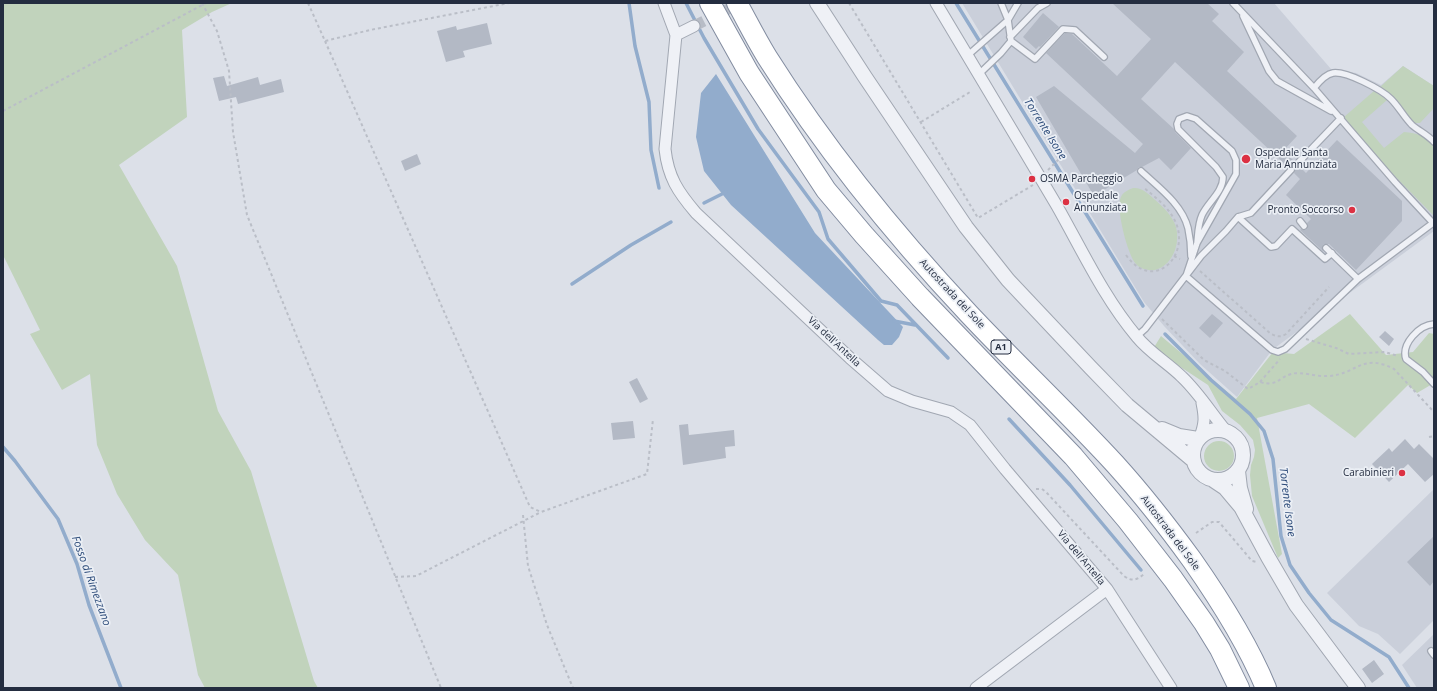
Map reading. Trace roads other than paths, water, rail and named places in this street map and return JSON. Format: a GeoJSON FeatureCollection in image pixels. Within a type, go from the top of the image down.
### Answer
{"type":"FeatureCollection","features":[{"type":"Feature","properties":{"kind":"highway","name":"A1"},"geometry":{"type":"LineString","coordinates":[[710,3],[749,73],[826,190],[920,297],[1073,456],[1128,521],[1173,579],[1204,623],[1220,649],[1239,688]]}},
{"type":"Feature","properties":{"kind":"highway","name":"Autostrada del Sole"},"geometry":{"type":"LineString","coordinates":[[737,3],[766,56],[853,181],[887,222],[969,314],[1116,465],[1164,522],[1208,582],[1234,624],[1266,688]]}},
{"type":"Feature","properties":{"kind":"street","name":"Via dell'Antella"},"geometry":{"type":"LineString","coordinates":[[664,3],[676,35],[665,149],[667,164],[673,181],[681,195],[696,212],[833,342],[888,391],[912,401],[951,412],[970,425],[1107,589],[1171,688]]}},
{"type":"Feature","properties":{"kind":"street"},"geometry":{"type":"LineString","coordinates":[[817,3],[865,77],[971,233],[1008,280],[1127,405],[1194,461],[1201,473],[1213,480],[1233,496],[1251,523],[1268,557],[1296,605],[1358,688]]}},
{"type":"Feature","properties":{"kind":"street"},"geometry":{"type":"LineString","coordinates":[[936,3],[1057,206],[1099,282],[1136,337],[1183,377],[1199,395],[1216,419],[1226,430],[1237,437],[1243,447],[1244,460],[1238,471],[1227,479],[1213,480]]}},
{"type":"Feature","properties":{"kind":"street"},"geometry":{"type":"LineString","coordinates":[[676,35],[694,26]]}},
{"type":"Feature","properties":{"kind":"street"},"geometry":{"type":"LineString","coordinates":[[1194,461],[1193,452],[1205,423],[1205,417],[1199,395]]}},
{"type":"Feature","properties":{"kind":"street"},"geometry":{"type":"LineString","coordinates":[[1147,422],[1179,436],[1199,438],[1212,430],[1226,430]]}},
{"type":"Feature","properties":{"kind":"street"},"geometry":{"type":"LineString","coordinates":[[1238,471],[1240,488],[1251,523]]}},
{"type":"Feature","properties":{"kind":"street","name":"Via dell'Antella"},"geometry":{"type":"LineString","coordinates":[[976,688],[1107,589]]}},
{"type":"Feature","properties":{"kind":"lane"},"geometry":{"type":"LineString","coordinates":[[1001,3],[1008,20],[1011,39],[1035,59],[1063,29],[1075,30],[1104,57]]}},
{"type":"Feature","properties":{"kind":"lane"},"geometry":{"type":"LineString","coordinates":[[967,56],[1008,20],[1018,3]]}},
{"type":"Feature","properties":{"kind":"lane"},"geometry":{"type":"LineString","coordinates":[[978,75],[1001,53],[1038,8],[1047,3]]}},
{"type":"Feature","properties":{"kind":"lane"},"geometry":{"type":"LineString","coordinates":[[1233,3],[1314,88],[1333,112]]}},
{"type":"Feature","properties":{"kind":"lane"},"geometry":{"type":"LineString","coordinates":[[1186,276],[1272,350],[1278,352],[1285,349],[1358,279],[1433,223],[1395,182],[1341,118],[1277,81],[1269,71],[1240,11]]}},
{"type":"Feature","properties":{"kind":"lane"},"geometry":{"type":"LineString","coordinates":[[1314,88],[1325,77],[1332,73],[1349,76],[1363,82],[1390,98],[1412,125],[1434,142]]}},
{"type":"Feature","properties":{"kind":"lane"},"geometry":{"type":"LineString","coordinates":[[1186,276],[1197,243],[1236,174],[1236,160],[1229,148],[1196,119],[1187,116],[1179,119],[1178,129],[1216,167],[1223,177],[1221,186],[1202,215],[1199,224],[1197,243]]}},
{"type":"Feature","properties":{"kind":"lane"},"geometry":{"type":"LineString","coordinates":[[1297,164],[1341,118]]}},
{"type":"Feature","properties":{"kind":"lane"},"geometry":{"type":"LineString","coordinates":[[1136,337],[1145,329],[1201,256],[1226,232],[1238,217],[1251,212],[1291,170]]}},
{"type":"Feature","properties":{"kind":"lane"},"geometry":{"type":"LineString","coordinates":[[1141,171],[1172,201],[1183,215],[1188,227],[1191,261]]}},
{"type":"Feature","properties":{"kind":"lane"},"geometry":{"type":"LineString","coordinates":[[1238,217],[1271,247],[1276,246],[1292,229],[1325,259],[1332,253]]}},
{"type":"Feature","properties":{"kind":"lane"},"geometry":{"type":"LineString","coordinates":[[1326,248],[1358,279]]}},
{"type":"Feature","properties":{"kind":"lane"},"geometry":{"type":"LineString","coordinates":[[1434,324],[1423,328],[1408,343],[1405,350],[1406,360],[1423,372],[1434,384]]}},
{"type":"Feature","properties":{"kind":"water"},"geometry":{"type":"Polygon","coordinates":[[[716,74],[815,233],[903,327],[899,337],[892,345],[884,345],[878,340],[731,205],[704,171],[696,137],[701,93],[716,74]]]}},
{"type":"Feature","properties":{"kind":"waterway"},"geometry":{"type":"LineString","coordinates":[[629,3],[635,46],[649,102],[651,150],[659,188]]}},
{"type":"Feature","properties":{"kind":"waterway"},"geometry":{"type":"LineString","coordinates":[[686,3],[704,38],[758,129],[819,212],[828,239],[881,301],[897,305],[948,358]]}},
{"type":"Feature","properties":{"kind":"waterway","name":"Torrente Isone"},"geometry":{"type":"LineString","coordinates":[[956,3],[1143,306]]}},
{"type":"Feature","properties":{"kind":"waterway"},"geometry":{"type":"LineString","coordinates":[[704,203],[726,192]]}},
{"type":"Feature","properties":{"kind":"waterway"},"geometry":{"type":"LineString","coordinates":[[572,284],[631,245],[671,222]]}},
{"type":"Feature","properties":{"kind":"waterway"},"geometry":{"type":"LineString","coordinates":[[894,321],[915,325]]}},
{"type":"Feature","properties":{"kind":"waterway","name":"Torrente Isone"},"geometry":{"type":"LineString","coordinates":[[1165,334],[1211,380],[1250,414],[1264,431],[1273,459],[1281,536],[1290,565],[1309,593],[1331,620],[1389,657],[1409,688]]}},
{"type":"Feature","properties":{"kind":"waterway"},"geometry":{"type":"LineString","coordinates":[[1009,419],[1070,485],[1141,570]]}},
{"type":"Feature","properties":{"kind":"waterway","name":"Fosso di Rimezzano"},"geometry":{"type":"LineString","coordinates":[[3,447],[58,519],[77,564],[89,605],[121,688]]}},
{"type":"Feature","properties":{"kind":"tunnel"},"geometry":{"type":"LineString","coordinates":[[694,26],[740,3]]}},
{"type":"Feature","properties":{"kind":"place","name":"Ospedale Santa Maria Annunziata"},"geometry":{"type":"Point","coordinates":[1246,159]}},
{"type":"Feature","properties":{"kind":"place","name":"OSMA Parcheggio"},"geometry":{"type":"Point","coordinates":[1032,179]}},
{"type":"Feature","properties":{"kind":"place","name":"Ospedale Annunziata"},"geometry":{"type":"Point","coordinates":[1066,202]}},
{"type":"Feature","properties":{"kind":"place","name":"Pronto Soccorso"},"geometry":{"type":"Point","coordinates":[1352,210]}},
{"type":"Feature","properties":{"kind":"place","name":"Carabinieri"},"geometry":{"type":"Point","coordinates":[1402,473]}}]}
